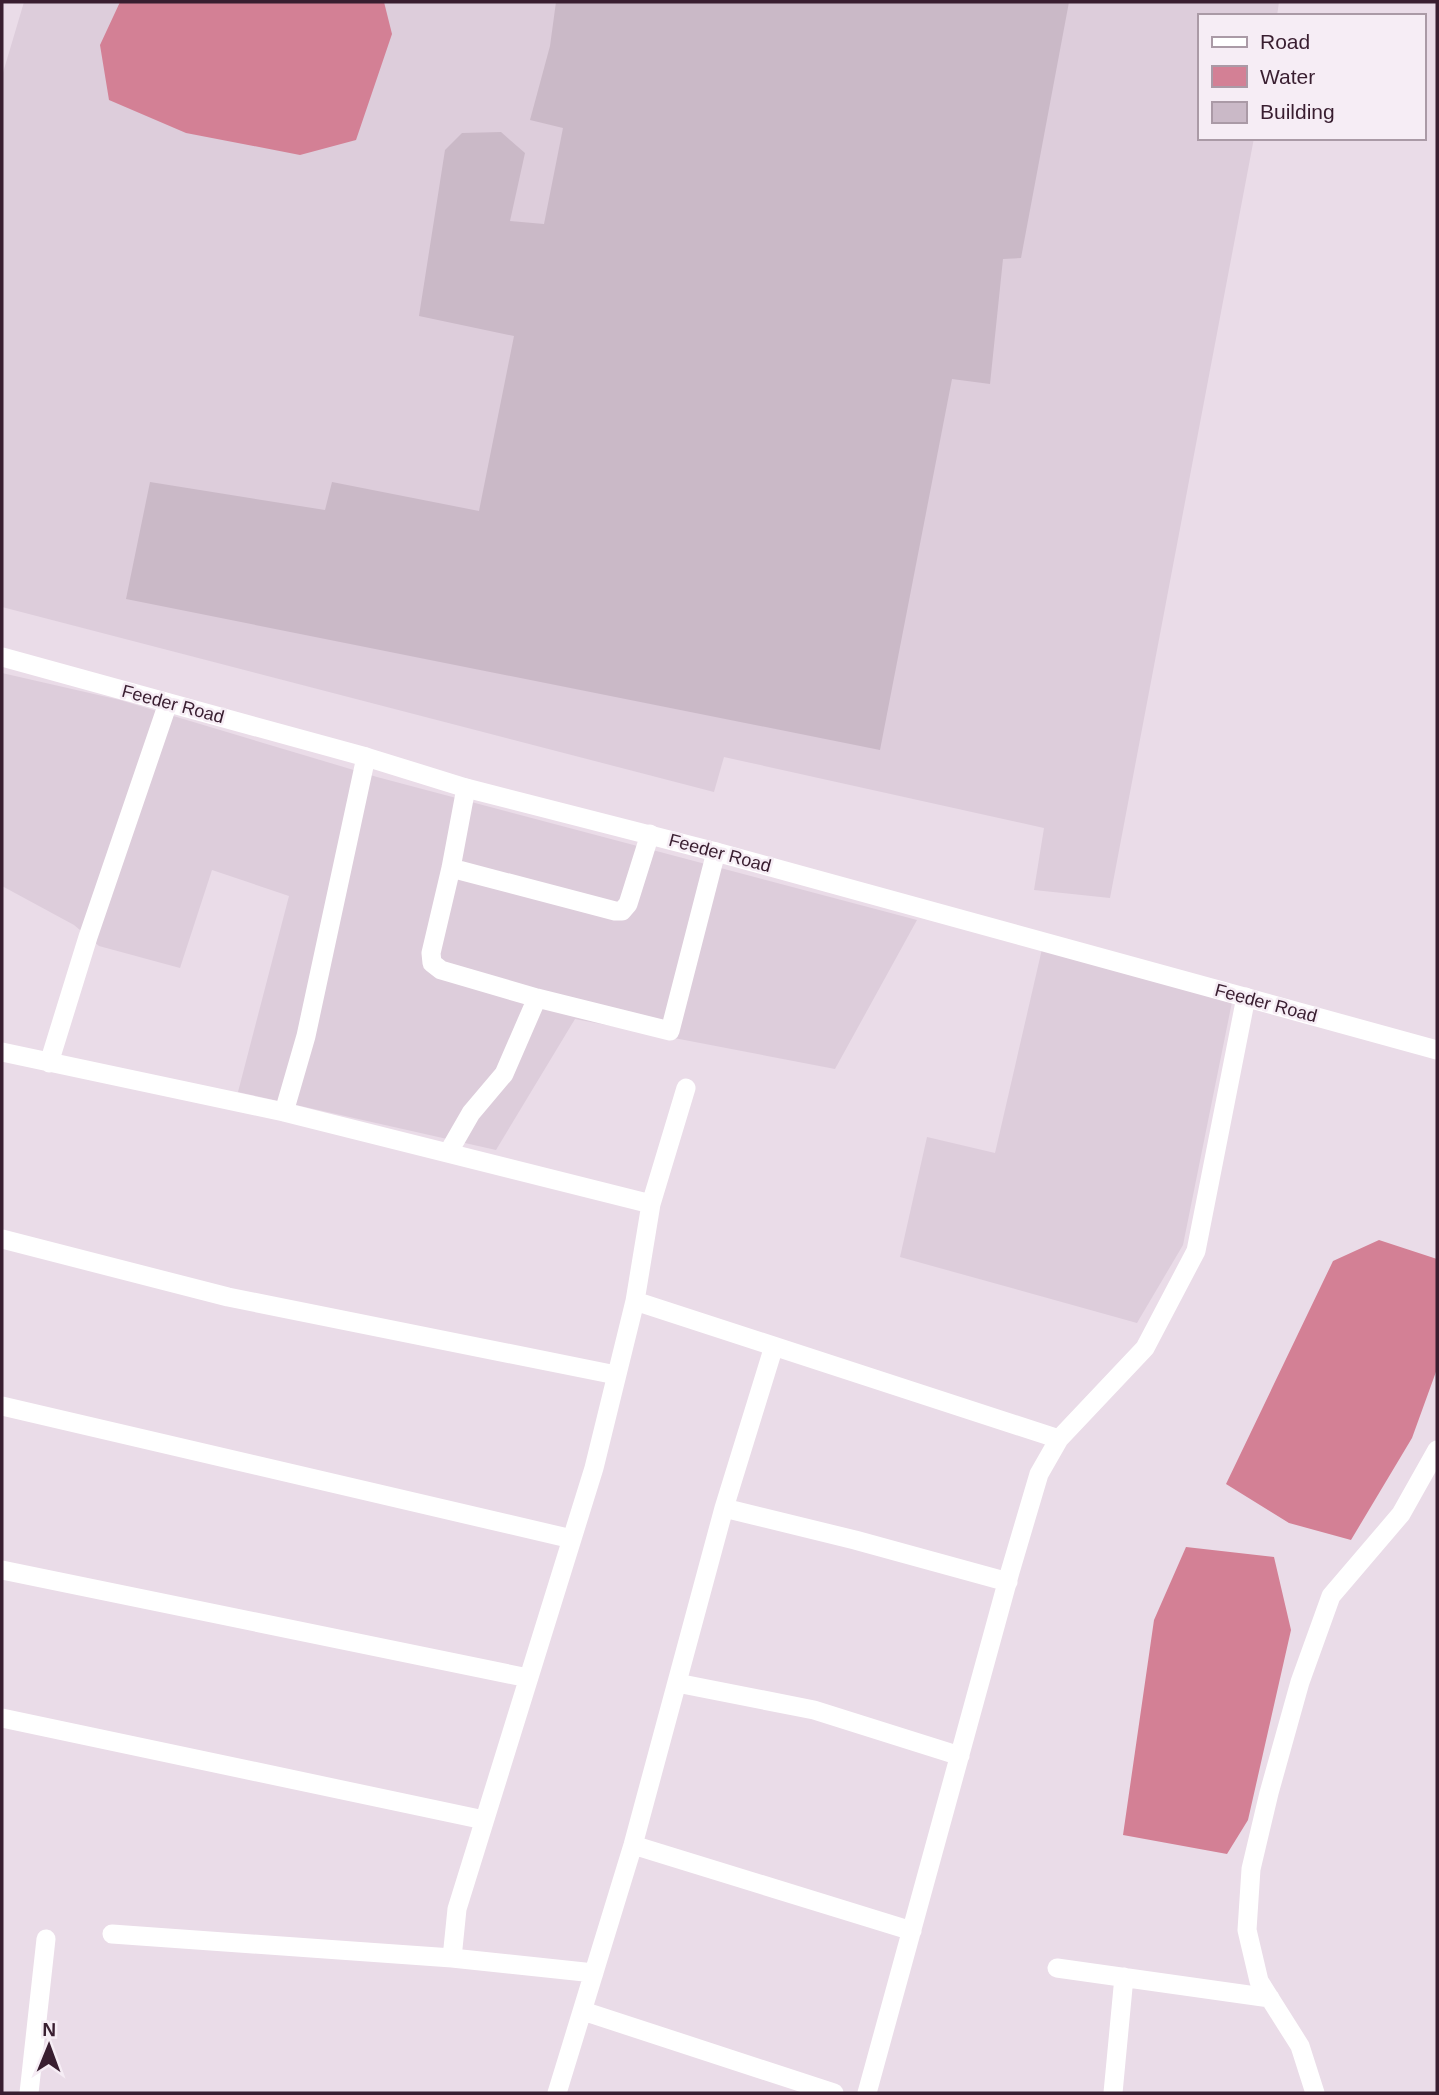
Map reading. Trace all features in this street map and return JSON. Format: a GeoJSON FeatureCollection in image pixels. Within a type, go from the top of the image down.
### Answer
{"type":"FeatureCollection","features":[{"type":"Feature","properties":{"kind":"street","name":"Feeder Road"},"geometry":{"type":"LineString","coordinates":[[2,657],[366,757],[466,788],[650,834],[1437,1050]]}},
{"type":"Feature","properties":{"kind":"street"},"geometry":{"type":"LineString","coordinates":[[49,1063],[88,937],[168,703]]}},
{"type":"Feature","properties":{"kind":"street"},"geometry":{"type":"LineString","coordinates":[[284,1112],[306,1036],[366,757]]}},
{"type":"Feature","properties":{"kind":"street"},"geometry":{"type":"LineString","coordinates":[[466,788],[431,953],[432,963],[441,970],[537,998],[670,1031],[716,852]]}},
{"type":"Feature","properties":{"kind":"street"},"geometry":{"type":"LineString","coordinates":[[451,868],[622,911],[628,904],[650,834]]}},
{"type":"Feature","properties":{"kind":"street"},"geometry":{"type":"LineString","coordinates":[[867,2093],[1039,1474],[1059,1439],[1145,1348],[1196,1251],[1246,997]]}},
{"type":"Feature","properties":{"kind":"street"},"geometry":{"type":"LineString","coordinates":[[448,1153],[471,1113],[504,1074],[537,998]]}},
{"type":"Feature","properties":{"kind":"street"},"geometry":{"type":"LineString","coordinates":[[2,1052],[284,1112],[651,1204]]}},
{"type":"Feature","properties":{"kind":"street"},"geometry":{"type":"LineString","coordinates":[[452,1958],[457,1909],[594,1468],[635,1301],[651,1204],[685,1088]]}},
{"type":"Feature","properties":{"kind":"street"},"geometry":{"type":"LineString","coordinates":[[2,1239],[228,1297],[616,1376]]}},
{"type":"Feature","properties":{"kind":"street"},"geometry":{"type":"LineString","coordinates":[[635,1301],[1059,1439]]}},
{"type":"Feature","properties":{"kind":"street"},"geometry":{"type":"LineString","coordinates":[[557,2093],[633,1845],[724,1508],[774,1346]]}},
{"type":"Feature","properties":{"kind":"street"},"geometry":{"type":"LineString","coordinates":[[2,1406],[572,1539]]}},
{"type":"Feature","properties":{"kind":"street"},"geometry":{"type":"LineString","coordinates":[[1315,2093],[1300,2046],[1259,1981],[1247,1930],[1251,1869],[1300,1682],[1331,1597],[1401,1514],[1437,1450]]}},
{"type":"Feature","properties":{"kind":"street"},"geometry":{"type":"LineString","coordinates":[[724,1508],[1008,1582]]}},
{"type":"Feature","properties":{"kind":"street"},"geometry":{"type":"LineString","coordinates":[[2,1570],[528,1678]]}},
{"type":"Feature","properties":{"kind":"street"},"geometry":{"type":"LineString","coordinates":[[677,1683],[814,1710],[960,1756]]}},
{"type":"Feature","properties":{"kind":"street"},"geometry":{"type":"LineString","coordinates":[[2,1718],[484,1820]]}},
{"type":"Feature","properties":{"kind":"street"},"geometry":{"type":"LineString","coordinates":[[633,1845],[912,1931]]}},
{"type":"Feature","properties":{"kind":"street"},"geometry":{"type":"LineString","coordinates":[[112,1934],[452,1958],[594,1973]]}},
{"type":"Feature","properties":{"kind":"street"},"geometry":{"type":"LineString","coordinates":[[29,2093],[46,1939]]}},
{"type":"Feature","properties":{"kind":"street"},"geometry":{"type":"LineString","coordinates":[[1057,1968],[1270,1998]]}},
{"type":"Feature","properties":{"kind":"street"},"geometry":{"type":"LineString","coordinates":[[1113,2093],[1124,1977]]}},
{"type":"Feature","properties":{"kind":"street"},"geometry":{"type":"LineString","coordinates":[[583,2011],[834,2093]]}},
{"type":"Feature","properties":{"kind":"shaded area"},"geometry":{"type":"Polygon","coordinates":[[[24,2],[1279,2],[1277,14],[1198,14],[1198,140],[1254,140],[1110,898],[1034,890],[1044,828],[724,757],[714,792],[2,607],[2,76],[24,2]]]}},
{"type":"Feature","properties":{"kind":"shaded area"},"geometry":{"type":"Polygon","coordinates":[[[2,673],[120,700],[377,777],[917,920],[835,1069],[575,1019],[496,1150],[238,1092],[289,896],[212,870],[180,968],[99,946],[74,925],[2,886],[2,673]]]}},
{"type":"Feature","properties":{"kind":"shaded area"},"geometry":{"type":"Polygon","coordinates":[[[1042,949],[1232,1002],[1183,1245],[1137,1323],[900,1257],[927,1137],[995,1153],[1042,949]]]}},
{"type":"Feature","properties":{"kind":"water"},"geometry":{"type":"Polygon","coordinates":[[[120,2],[384,2],[392,34],[356,140],[300,155],[186,133],[109,100],[100,45],[120,2]]]}},
{"type":"Feature","properties":{"kind":"water"},"geometry":{"type":"Polygon","coordinates":[[[1379,1240],[1437,1259],[1437,1369],[1412,1438],[1351,1540],[1289,1523],[1226,1484],[1333,1261],[1379,1240]]]}},
{"type":"Feature","properties":{"kind":"water"},"geometry":{"type":"Polygon","coordinates":[[[1186,1547],[1274,1557],[1291,1630],[1248,1820],[1227,1854],[1123,1835],[1154,1620],[1186,1547]]]}},
{"type":"Feature","properties":{"kind":"building"},"geometry":{"type":"Polygon","coordinates":[[[556,2],[1069,2],[1021,258],[1003,259],[990,384],[952,379],[880,750],[126,599],[150,482],[325,510],[332,482],[479,511],[514,336],[419,316],[445,150],[462,133],[501,132],[525,153],[510,221],[544,224],[563,128],[530,120],[550,46],[556,2]]]}}]}
